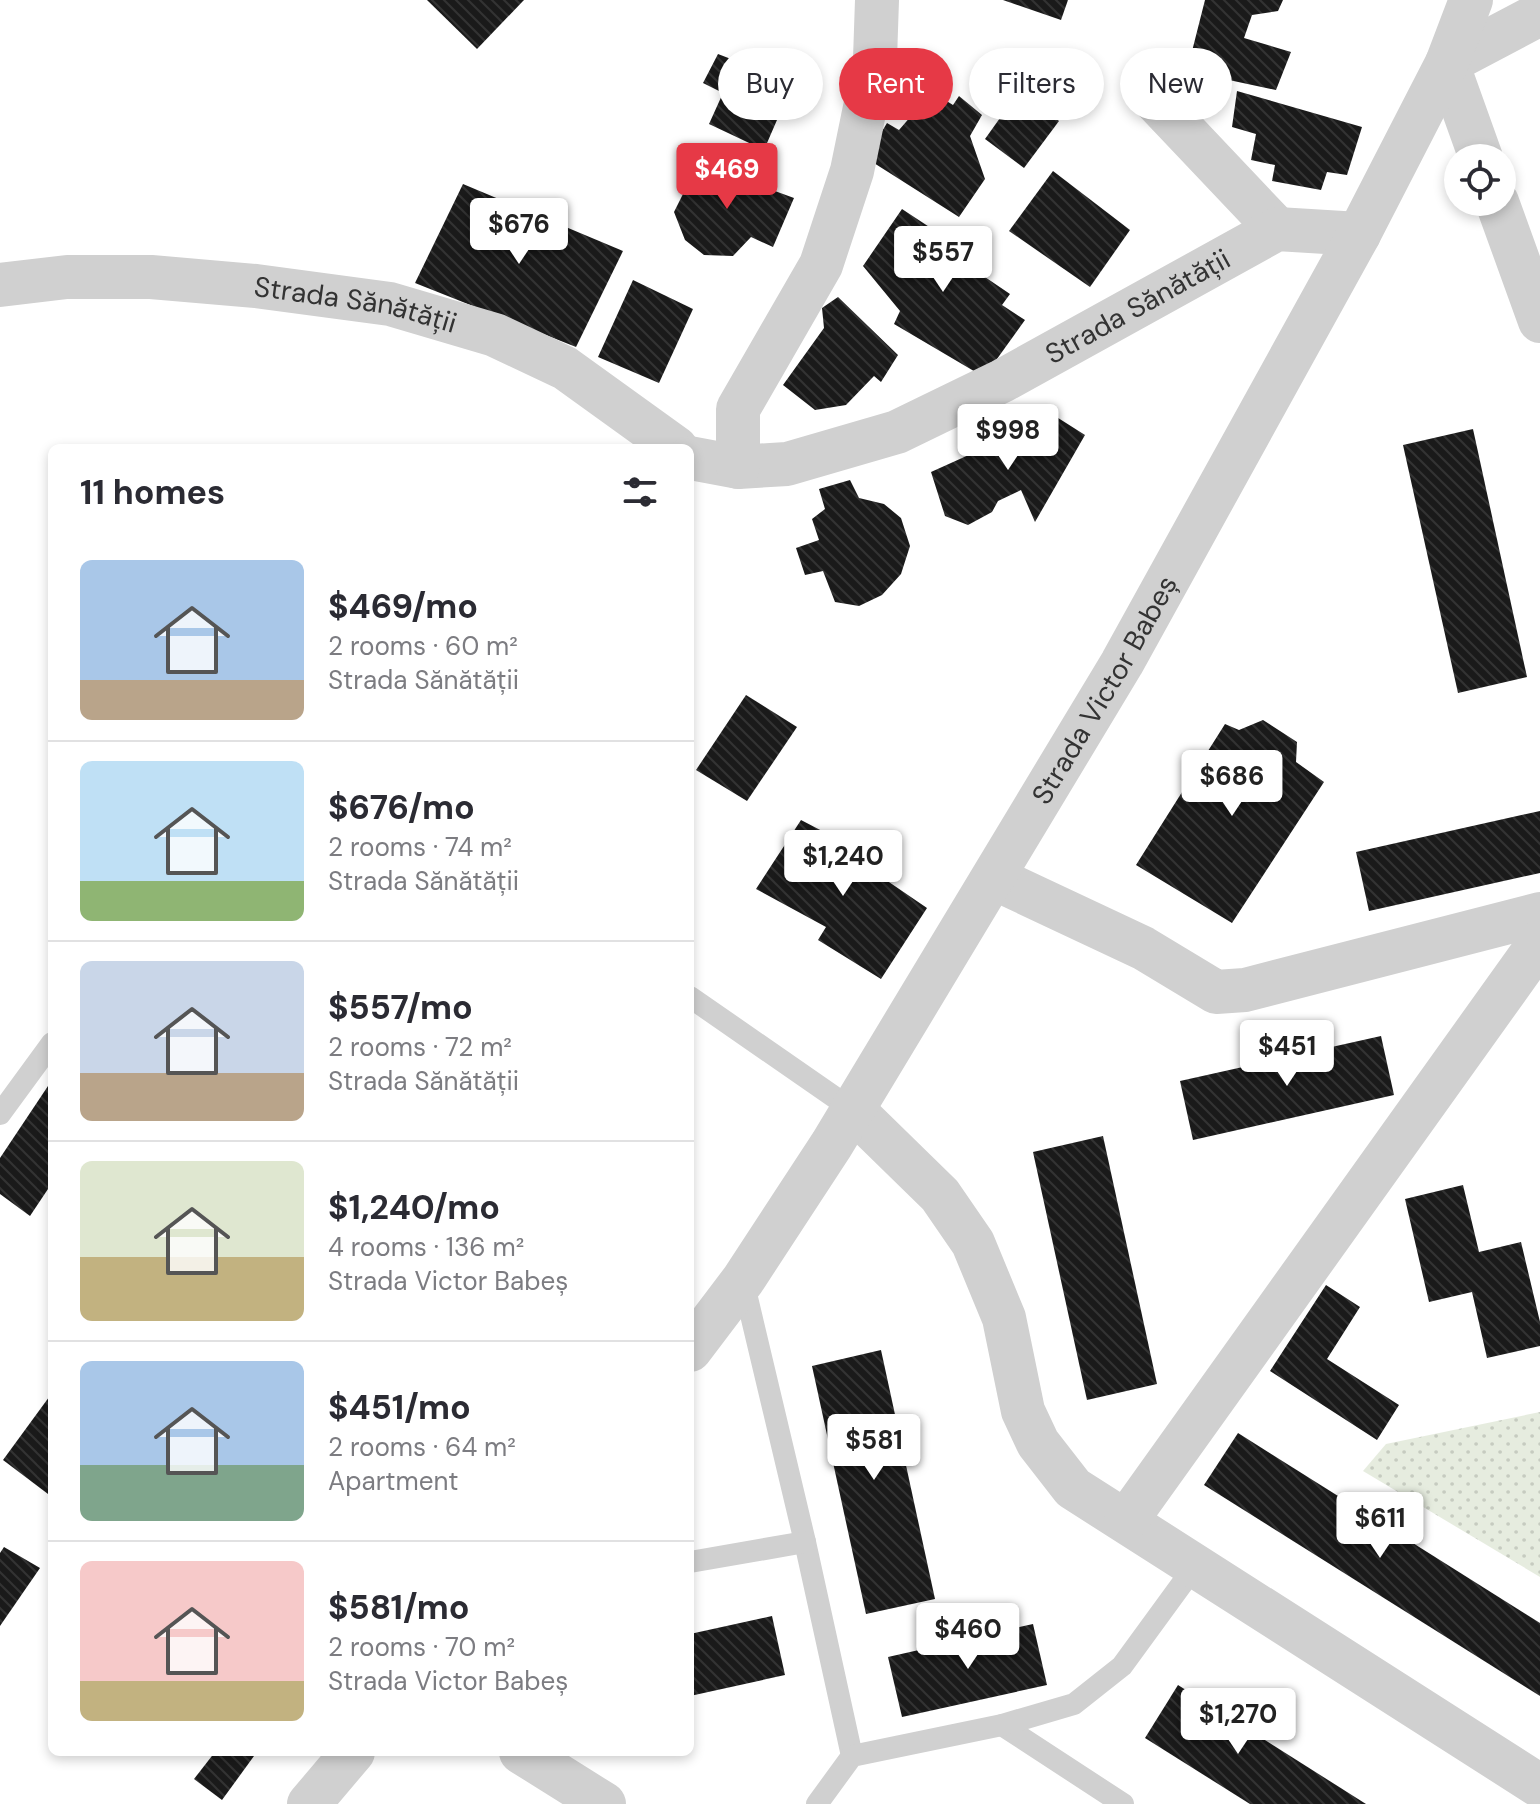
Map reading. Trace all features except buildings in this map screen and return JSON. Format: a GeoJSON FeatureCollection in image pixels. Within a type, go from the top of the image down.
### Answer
{"type":"FeatureCollection","features":[{"type":"Feature","properties":{"kind":"street"},"geometry":{"type":"LineString","coordinates":[[738,467],[738,409],[821,265],[852,171],[875,59],[877,0]]}},
{"type":"Feature","properties":{"kind":"street","name":"Strada Victor Babeș"},"geometry":{"type":"LineString","coordinates":[[694,1345],[743,1280],[853,1110],[1122,663],[1359,234],[1447,63],[1471,0]]}},
{"type":"Feature","properties":{"kind":"street"},"geometry":{"type":"LineString","coordinates":[[1476,144],[1447,63],[1540,14]]}},
{"type":"Feature","properties":{"kind":"street"},"geometry":{"type":"LineString","coordinates":[[1174,120],[1277,229],[1359,234]]}},
{"type":"Feature","properties":{"kind":"street"},"geometry":{"type":"LineString","coordinates":[[1502,216],[1540,321]]}},
{"type":"Feature","properties":{"kind":"street","name":"Strada Sănătății"},"geometry":{"type":"LineString","coordinates":[[694,459],[738,467],[787,464],[897,432],[1002,381],[1277,229]]}},
{"type":"Feature","properties":{"kind":"street","name":"Strada Sănătății"},"geometry":{"type":"LineString","coordinates":[[0,285],[67,277],[151,277],[256,286],[390,304],[495,335],[565,368],[670,444]]}},
{"type":"Feature","properties":{"kind":"street"},"geometry":{"type":"LineString","coordinates":[[994,878],[1143,948],[1216,992],[1245,990],[1540,914]]}},
{"type":"Feature","properties":{"kind":"street"},"geometry":{"type":"LineString","coordinates":[[1126,1521],[1540,942]]}},
{"type":"Feature","properties":{"kind":"street"},"geometry":{"type":"LineString","coordinates":[[853,1110],[940,1195],[973,1243],[1004,1318],[1023,1411],[1038,1443],[1073,1488],[1540,1786]]}},
{"type":"Feature","properties":{"kind":"street"},"geometry":{"type":"LineString","coordinates":[[309,1804],[350,1756]]}},
{"type":"Feature","properties":{"kind":"street"},"geometry":{"type":"LineString","coordinates":[[527,1756],[604,1804]]}},
{"type":"Feature","properties":{"kind":"lane"},"geometry":{"type":"LineString","coordinates":[[694,1000],[853,1110]]}},
{"type":"Feature","properties":{"kind":"lane"},"geometry":{"type":"LineString","coordinates":[[0,1114],[48,1048]]}},
{"type":"Feature","properties":{"kind":"lane"},"geometry":{"type":"LineString","coordinates":[[743,1280],[852,1756]]}},
{"type":"Feature","properties":{"kind":"lane"},"geometry":{"type":"LineString","coordinates":[[694,1561],[805,1542]]}},
{"type":"Feature","properties":{"kind":"lane"},"geometry":{"type":"LineString","coordinates":[[817,1804],[852,1756],[1002,1725],[1074,1704],[1122,1666],[1195,1566]]}},
{"type":"Feature","properties":{"kind":"lane"},"geometry":{"type":"LineString","coordinates":[[1002,1725],[1123,1804]]}},
{"type":"Feature","properties":{"kind":"shaded area"},"geometry":{"type":"Polygon","coordinates":[[[1540,1412],[1540,1577],[1363,1471],[1386,1444],[1540,1412]]]}}]}
